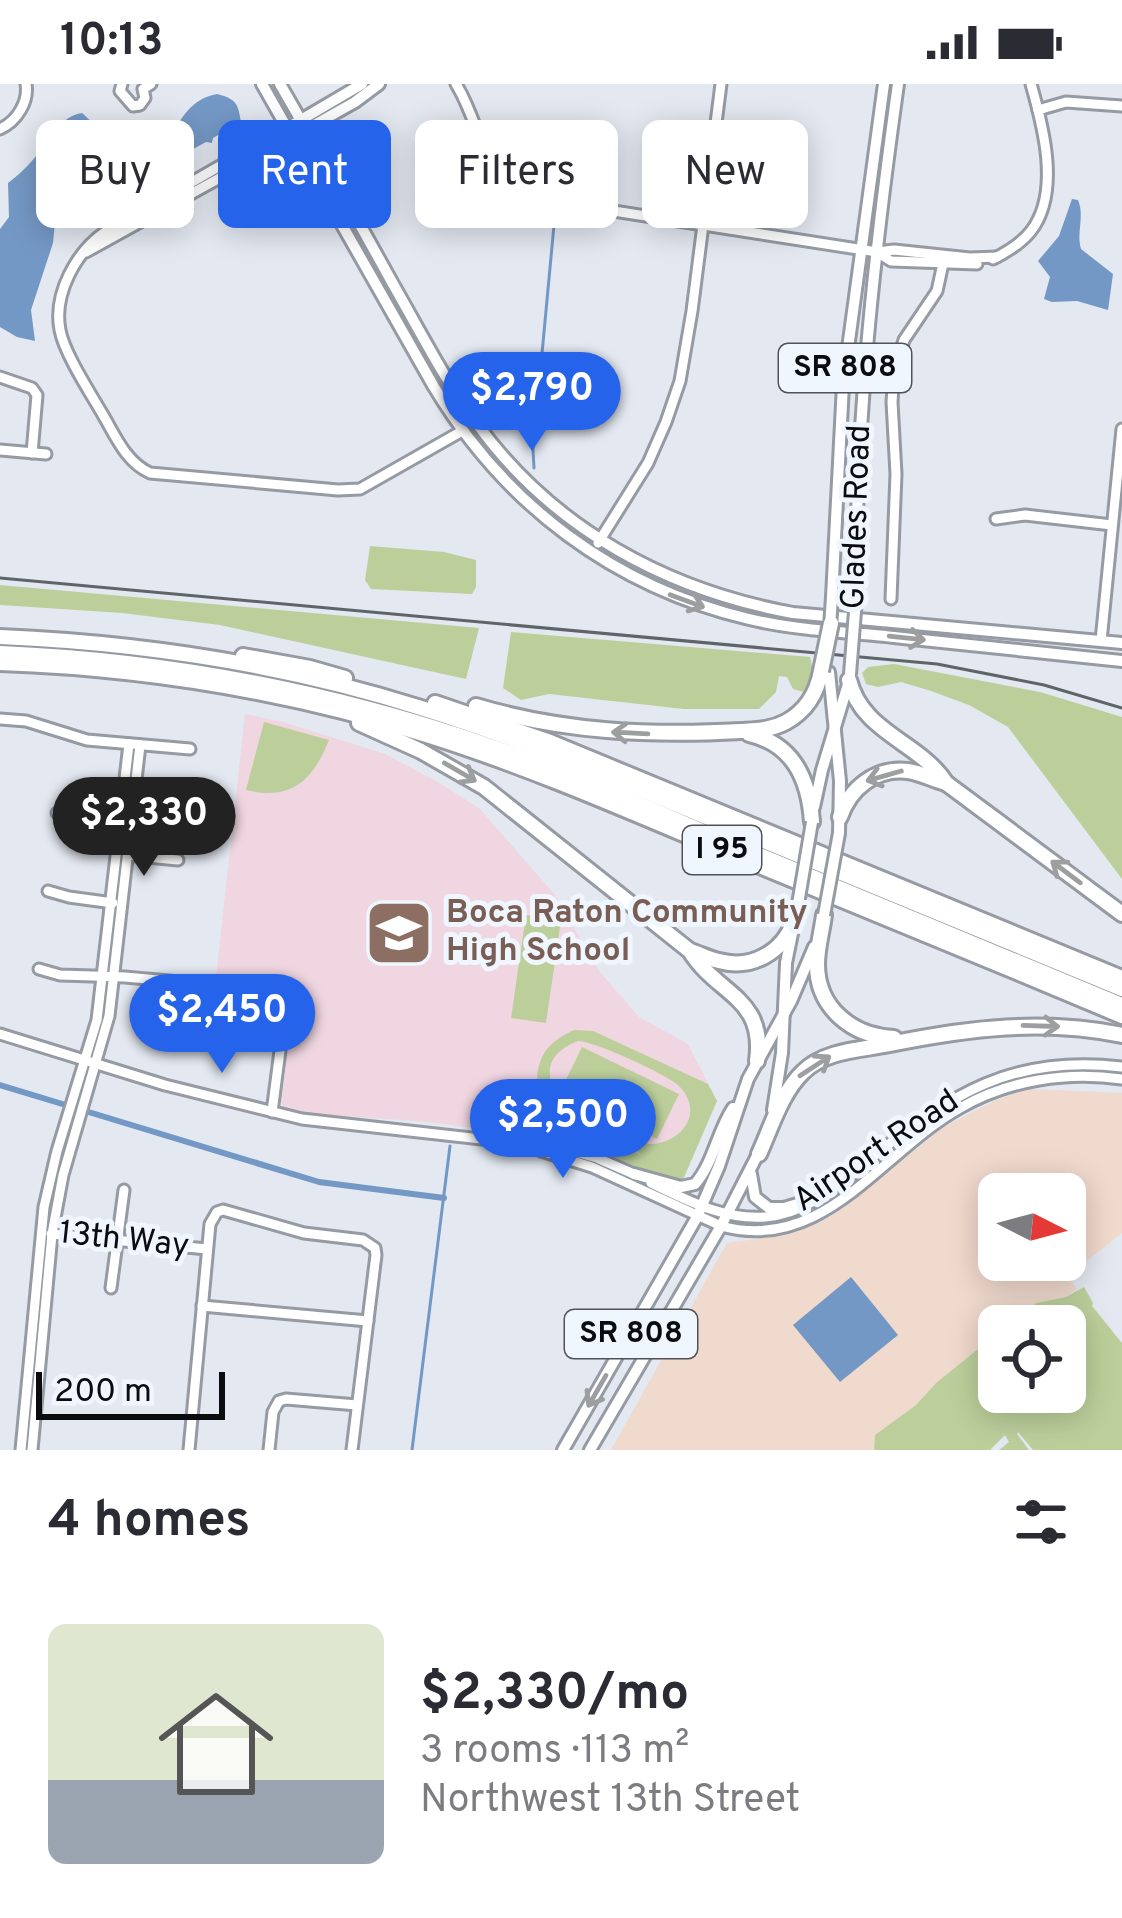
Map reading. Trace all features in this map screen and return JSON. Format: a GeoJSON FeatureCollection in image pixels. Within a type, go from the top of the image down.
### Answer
{"type":"FeatureCollection","features":[{"type":"Feature","properties":{"kind":"highway"},"geometry":{"type":"LineString","coordinates":[[416,698],[457,701],[536,721],[606,731],[765,730],[791,719],[812,698],[825,672],[831,623]]}},
{"type":"Feature","properties":{"kind":"highway"},"geometry":{"type":"LineString","coordinates":[[0,633],[208,659],[304,677],[416,706],[540,749],[1122,989]]}},
{"type":"Feature","properties":{"kind":"highway","name":"I 95"},"geometry":{"type":"LineString","coordinates":[[0,633],[100,635],[216,650],[310,668],[485,718],[1122,978]]}},
{"type":"Feature","properties":{"kind":"highway"},"geometry":{"type":"LineString","coordinates":[[0,653],[222,676],[314,694],[426,725],[537,763],[1122,1005]]}},
{"type":"Feature","properties":{"kind":"highway","name":"I 95"},"geometry":{"type":"LineString","coordinates":[[0,663],[167,678],[315,705],[430,736],[548,778],[1122,1016]]}},
{"type":"Feature","properties":{"kind":"highway"},"geometry":{"type":"LineString","coordinates":[[850,677],[853,695],[866,716],[938,771],[946,783]]}},
{"type":"Feature","properties":{"kind":"highway"},"geometry":{"type":"LineString","coordinates":[[315,705],[412,746],[484,787],[690,951],[698,964],[746,1006],[758,1034],[757,1061]]}},
{"type":"Feature","properties":{"kind":"highway"},"geometry":{"type":"LineString","coordinates":[[726,732],[758,736],[788,754],[805,781],[812,822]]}},
{"type":"Feature","properties":{"kind":"highway"},"geometry":{"type":"LineString","coordinates":[[839,825],[853,791],[868,779],[908,771],[946,783],[1122,914]]}},
{"type":"Feature","properties":{"kind":"highway"},"geometry":{"type":"LineString","coordinates":[[824,915],[817,969],[829,1006],[848,1025],[866,1034],[917,1038]]}},
{"type":"Feature","properties":{"kind":"highway"},"geometry":{"type":"LineString","coordinates":[[690,951],[727,963],[755,961],[782,944],[794,921]]}},
{"type":"Feature","properties":{"kind":"highway"},"geometry":{"type":"LineString","coordinates":[[759,1154],[791,1086],[808,1067],[835,1054],[984,1027],[1065,1026],[1122,1035]]}},
{"type":"Feature","properties":{"kind":"main road"},"geometry":{"type":"LineString","coordinates":[[262,84],[282,120]]}},
{"type":"Feature","properties":{"kind":"main road"},"geometry":{"type":"LineString","coordinates":[[280,84],[300,120]]}},
{"type":"Feature","properties":{"kind":"main road"},"geometry":{"type":"LineString","coordinates":[[310,120],[362,84]]}},
{"type":"Feature","properties":{"kind":"main road"},"geometry":{"type":"LineString","coordinates":[[314,120],[355,102],[379,84]]}},
{"type":"Feature","properties":{"kind":"main road","name":"Glades Road"},"geometry":{"type":"LineString","coordinates":[[831,623],[840,415],[884,84]]}},
{"type":"Feature","properties":{"kind":"main road","name":"Glades Road"},"geometry":{"type":"LineString","coordinates":[[590,1450],[751,1171],[778,1086],[786,963],[822,770],[850,677],[861,405],[898,84]]}},
{"type":"Feature","properties":{"kind":"main road"},"geometry":{"type":"LineString","coordinates":[[343,228],[462,431],[502,480],[592,553],[635,579],[754,620],[1122,661]]}},
{"type":"Feature","properties":{"kind":"main road"},"geometry":{"type":"LineString","coordinates":[[362,228],[463,404],[497,451],[547,500],[643,565],[758,607],[793,613],[1122,644]]}},
{"type":"Feature","properties":{"kind":"main road"},"geometry":{"type":"LineString","coordinates":[[381,294],[411,315]]}},
{"type":"Feature","properties":{"kind":"main road"},"geometry":{"type":"LineString","coordinates":[[396,321],[421,334]]}},
{"type":"Feature","properties":{"kind":"main road"},"geometry":{"type":"LineString","coordinates":[[1048,653],[1089,649],[1101,641]]}},
{"type":"Feature","properties":{"kind":"main road","name":"Glades Road"},"geometry":{"type":"LineString","coordinates":[[563,1450],[699,1212],[744,1090],[803,976],[824,915],[839,825],[839,771],[825,672]]}},
{"type":"Feature","properties":{"kind":"main road"},"geometry":{"type":"LineString","coordinates":[[634,1174],[681,1187],[694,1184],[710,1163],[725,1119],[744,1090]]}},
{"type":"Feature","properties":{"kind":"main road"},"geometry":{"type":"LineString","coordinates":[[751,1171],[755,1197],[769,1208],[824,1196]]}},
{"type":"Feature","properties":{"kind":"street"},"geometry":{"type":"LineString","coordinates":[[0,129],[7,127],[26,102],[26,84]]}},
{"type":"Feature","properties":{"kind":"street"},"geometry":{"type":"LineString","coordinates":[[122,84],[120,91],[133,106],[145,98],[144,86]]}},
{"type":"Feature","properties":{"kind":"street"},"geometry":{"type":"LineString","coordinates":[[456,84],[493,167],[520,194],[642,215]]}},
{"type":"Feature","properties":{"kind":"street"},"geometry":{"type":"LineString","coordinates":[[717,120],[721,84]]}},
{"type":"Feature","properties":{"kind":"street"},"geometry":{"type":"LineString","coordinates":[[878,252],[891,261],[982,263],[1028,236],[1040,212],[1047,148],[1031,84]]}},
{"type":"Feature","properties":{"kind":"street"},"geometry":{"type":"LineString","coordinates":[[1039,110],[1070,101],[1122,106]]}},
{"type":"Feature","properties":{"kind":"street"},"geometry":{"type":"LineString","coordinates":[[218,171],[90,242],[70,272],[62,295],[60,329],[126,455],[146,471],[160,475],[354,490],[462,431]]}},
{"type":"Feature","properties":{"kind":"street"},"geometry":{"type":"LineString","coordinates":[[592,553],[648,464],[670,412],[687,346],[704,228]]}},
{"type":"Feature","properties":{"kind":"street"},"geometry":{"type":"LineString","coordinates":[[724,228],[878,252],[997,257]]}},
{"type":"Feature","properties":{"kind":"street"},"geometry":{"type":"LineString","coordinates":[[891,599],[897,463],[894,373],[904,340],[935,296],[944,262]]}},
{"type":"Feature","properties":{"kind":"street"},"geometry":{"type":"LineString","coordinates":[[0,377],[35,392],[32,453]]}},
{"type":"Feature","properties":{"kind":"street"},"geometry":{"type":"LineString","coordinates":[[1101,641],[1122,429]]}},
{"type":"Feature","properties":{"kind":"street"},"geometry":{"type":"LineString","coordinates":[[0,450],[46,454]]}},
{"type":"Feature","properties":{"kind":"street"},"geometry":{"type":"LineString","coordinates":[[996,519],[1025,515],[1112,525]]}},
{"type":"Feature","properties":{"kind":"street"},"geometry":{"type":"LineString","coordinates":[[0,718],[87,740],[190,749]]}},
{"type":"Feature","properties":{"kind":"street"},"geometry":{"type":"LineString","coordinates":[[32,1450],[50,1179],[67,1119],[80,1098],[92,1061],[108,976],[135,744]]}},
{"type":"Feature","properties":{"kind":"street"},"geometry":{"type":"LineString","coordinates":[[57,813],[125,825]]}},
{"type":"Feature","properties":{"kind":"street"},"geometry":{"type":"LineString","coordinates":[[122,854],[178,860]]}},
{"type":"Feature","properties":{"kind":"street"},"geometry":{"type":"LineString","coordinates":[[48,891],[116,903]]}},
{"type":"Feature","properties":{"kind":"street"},"geometry":{"type":"LineString","coordinates":[[39,969],[59,975],[213,985]]}},
{"type":"Feature","properties":{"kind":"street"},"geometry":{"type":"LineString","coordinates":[[272,1112],[286,1005]]}},
{"type":"Feature","properties":{"kind":"street"},"geometry":{"type":"LineString","coordinates":[[0,1034],[165,1085],[325,1123],[577,1152],[634,1174],[699,1212]]}},
{"type":"Feature","properties":{"kind":"street","name":"Airport Road"},"geometry":{"type":"LineString","coordinates":[[724,1220],[779,1216],[801,1209],[934,1110],[975,1087],[1041,1067],[1122,1067]]}},
{"type":"Feature","properties":{"kind":"street","name":"Airport Road"},"geometry":{"type":"LineString","coordinates":[[699,1212],[742,1231],[789,1226],[841,1200],[940,1120],[1003,1089],[1059,1077],[1122,1079]]}},
{"type":"Feature","properties":{"kind":"street"},"geometry":{"type":"LineString","coordinates":[[21,1450],[47,1233],[80,1120],[80,1098]]}},
{"type":"Feature","properties":{"kind":"street"},"geometry":{"type":"LineString","coordinates":[[524,1146],[592,1167],[699,1212]]}},
{"type":"Feature","properties":{"kind":"street"},"geometry":{"type":"LineString","coordinates":[[111,1288],[124,1190]]}},
{"type":"Feature","properties":{"kind":"street"},"geometry":{"type":"LineString","coordinates":[[189,1450],[209,1228],[212,1217],[223,1210],[304,1233],[369,1242],[376,1255],[352,1450]]}},
{"type":"Feature","properties":{"kind":"street","name":"13th Way"},"geometry":{"type":"LineString","coordinates":[[47,1233],[207,1249]]}},
{"type":"Feature","properties":{"kind":"street"},"geometry":{"type":"LineString","coordinates":[[202,1306],[368,1321]]}},
{"type":"Feature","properties":{"kind":"street"},"geometry":{"type":"LineString","coordinates":[[269,1450],[273,1412],[279,1401],[357,1406]]}},
{"type":"Feature","properties":{"kind":"shaded area","name":"Boca Raton Community High School"},"geometry":{"type":"Polygon","coordinates":[[[245,714],[385,754],[480,809],[555,895],[599,971],[639,1017],[688,1044],[717,1101],[663,1179],[609,1153],[570,1142],[430,1122],[286,1109],[281,1103],[293,1011],[214,996],[245,714]]]}},
{"type":"Feature","properties":{"kind":"shaded area"},"geometry":{"type":"Polygon","coordinates":[[[1029,1089],[1122,1093],[1122,1233],[1086,1262],[1086,1173],[978,1173],[978,1281],[1071,1281],[1077,1289],[1066,1297],[1033,1305],[978,1305],[978,1349],[876,1435],[873,1450],[611,1450],[727,1243],[787,1235],[819,1223],[942,1128],[1029,1089]]]}},
{"type":"Feature","properties":{"kind":"green space"},"geometry":{"type":"Polygon","coordinates":[[[370,546],[444,552],[476,560],[476,587],[472,594],[371,589],[365,580],[370,546]]]}},
{"type":"Feature","properties":{"kind":"green space"},"geometry":{"type":"Polygon","coordinates":[[[0,585],[479,628],[466,679],[220,625],[0,605],[0,585]]]}},
{"type":"Feature","properties":{"kind":"green space"},"geometry":{"type":"Polygon","coordinates":[[[511,632],[810,657],[814,675],[807,693],[793,689],[787,677],[779,676],[776,692],[759,709],[684,709],[549,694],[521,700],[503,688],[511,632]]]}},
{"type":"Feature","properties":{"kind":"green space"},"geometry":{"type":"Polygon","coordinates":[[[894,664],[1040,692],[1122,717],[1122,879],[1008,727],[931,691],[901,682],[878,687],[866,684],[862,673],[868,667],[894,664]]]}},
{"type":"Feature","properties":{"kind":"green space"},"geometry":{"type":"Polygon","coordinates":[[[264,722],[329,740],[308,776],[288,790],[246,790],[264,722]]]}},
{"type":"Feature","properties":{"kind":"green space"},"geometry":{"type":"Polygon","coordinates":[[[526,915],[561,920],[546,1023],[511,1018],[526,915]]]}},
{"type":"Feature","properties":{"kind":"green space"},"geometry":{"type":"Polygon","coordinates":[[[574,1030],[593,1031],[708,1084],[717,1101],[682,1182],[577,1144],[484,1128],[490,1095],[544,1102],[566,1119],[565,1124],[629,1155],[632,1151],[642,1155],[572,1121],[543,1097],[537,1081],[540,1062],[549,1046],[574,1030]],[[578,1041],[554,1058],[551,1081],[559,1099],[649,1144],[679,1133],[690,1107],[680,1087],[647,1067],[578,1041]]]}},
{"type":"Feature","properties":{"kind":"green space"},"geometry":{"type":"Polygon","coordinates":[[[582,1047],[679,1094],[657,1139],[560,1092],[582,1047]]]}},
{"type":"Feature","properties":{"kind":"green space"},"geometry":{"type":"Polygon","coordinates":[[[1084,1287],[1092,1306],[1122,1343],[1122,1450],[1033,1450],[1018,1432],[1029,1450],[999,1450],[1009,1442],[1005,1435],[990,1450],[874,1450],[875,1435],[978,1349],[978,1413],[1086,1413],[1086,1305],[1033,1305],[1084,1287]]]}},
{"type":"Feature","properties":{"kind":"water"},"geometry":{"type":"Polygon","coordinates":[[[217,94],[228,98],[241,120],[218,120],[218,135],[212,143],[194,149],[194,120],[182,120],[202,99],[217,94]]]}},
{"type":"Feature","properties":{"kind":"water"},"geometry":{"type":"Polygon","coordinates":[[[36,156],[36,228],[54,228],[31,310],[35,341],[0,327],[0,229],[9,217],[8,183],[36,156]]]}},
{"type":"Feature","properties":{"kind":"water"},"geometry":{"type":"Polygon","coordinates":[[[1072,199],[1080,206],[1081,249],[1113,274],[1108,310],[1077,301],[1044,299],[1050,277],[1038,261],[1059,236],[1072,199]]]}},
{"type":"Feature","properties":{"kind":"water"},"geometry":{"type":"Polygon","coordinates":[[[851,1277],[898,1335],[840,1382],[793,1325],[851,1277]]]}},
{"type":"Feature","properties":{"kind":"waterway"},"geometry":{"type":"LineString","coordinates":[[534,468],[554,228]]}},
{"type":"Feature","properties":{"kind":"waterway"},"geometry":{"type":"LineString","coordinates":[[0,1085],[69,1106]]}},
{"type":"Feature","properties":{"kind":"waterway"},"geometry":{"type":"LineString","coordinates":[[82,1110],[319,1182],[444,1198]]}},
{"type":"Feature","properties":{"kind":"waterway"},"geometry":{"type":"LineString","coordinates":[[412,1450],[450,1146]]}},
{"type":"Feature","properties":{"kind":"railway"},"geometry":{"type":"LineString","coordinates":[[0,578],[937,664],[1044,685],[1122,708]]}},
{"type":"Feature","properties":{"kind":"place","name":"Boca Raton Community High School"},"geometry":{"type":"Point","coordinates":[399,933]}}]}
